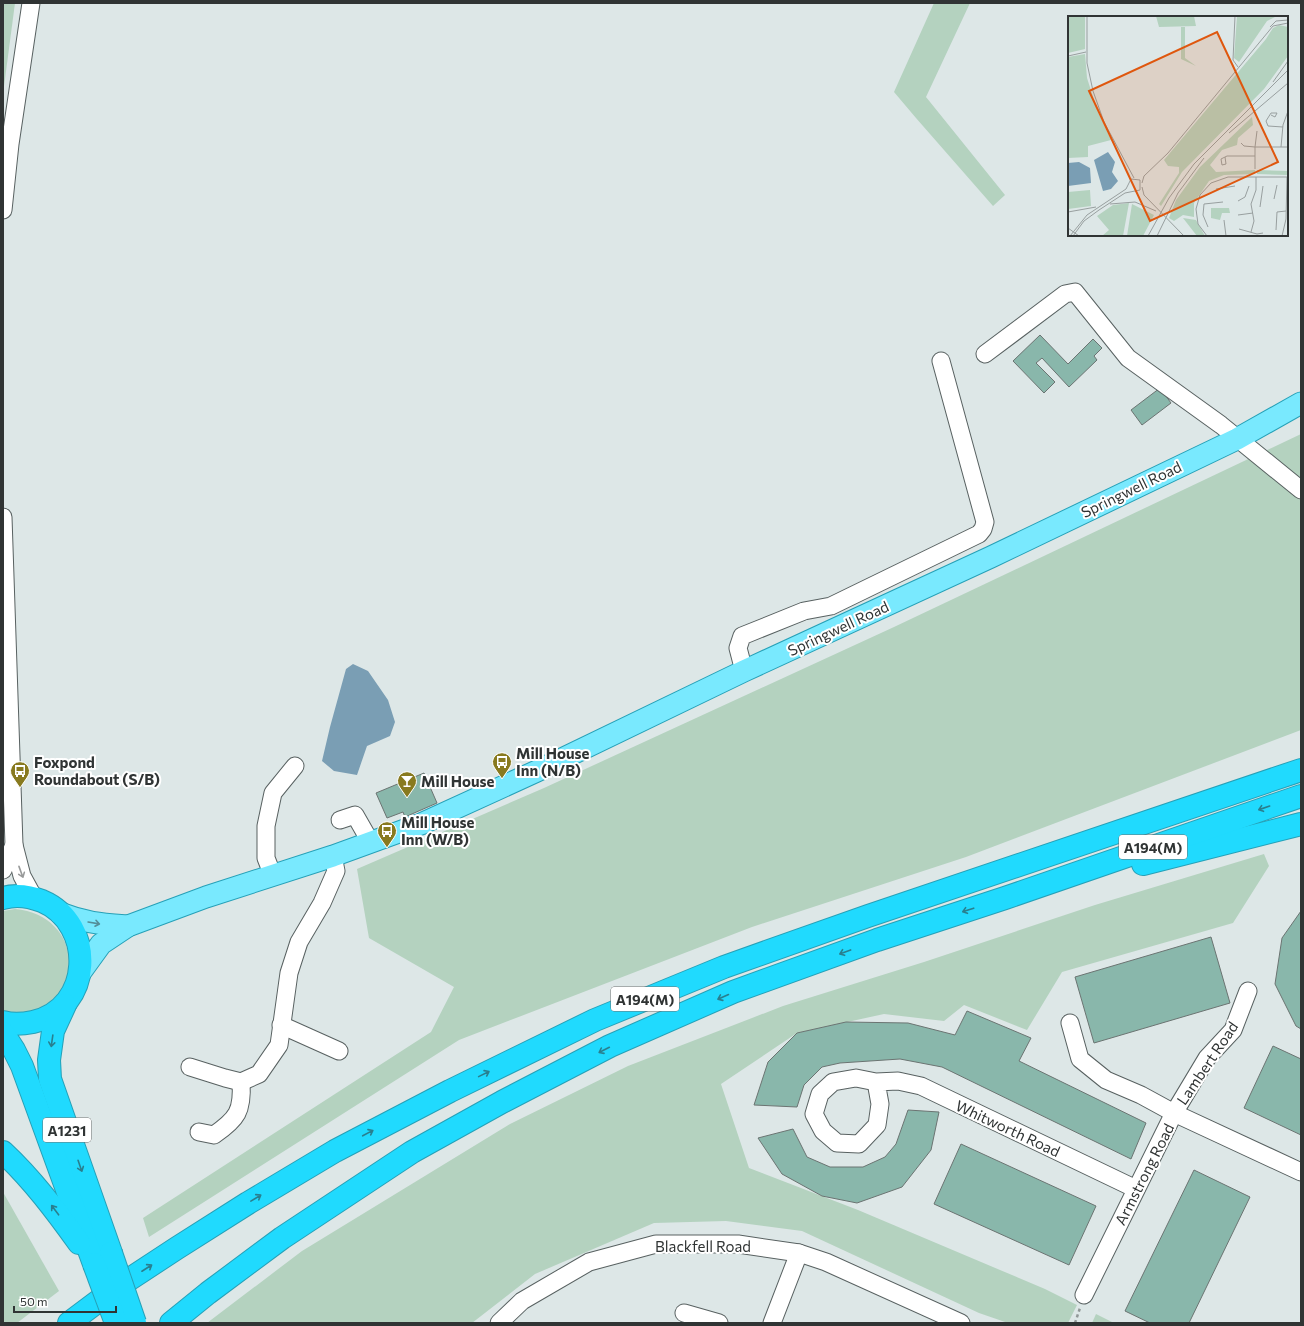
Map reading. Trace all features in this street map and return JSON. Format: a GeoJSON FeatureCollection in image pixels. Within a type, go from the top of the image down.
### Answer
{"type":"FeatureCollection","features":[{"type":"Feature","properties":{"kind":"highway","name":"A194(M)"},"geometry":{"type":"LineString","coordinates":[[1271,780],[1301,767]]}},
{"type":"Feature","properties":{"kind":"highway","name":"A194(M)"},"geometry":{"type":"LineString","coordinates":[[69,1323],[113,1290],[177,1248],[248,1203],[335,1151],[450,1091],[595,1020],[724,968],[868,916],[1301,770]]}},
{"type":"Feature","properties":{"kind":"highway","name":"A194(M)"},"geometry":{"type":"LineString","coordinates":[[171,1323],[282,1238],[412,1152],[502,1102],[610,1046],[733,992],[877,940],[1005,898],[1301,796]]}},
{"type":"Feature","properties":{"kind":"highway","name":"A194(M)"},"geometry":{"type":"LineString","coordinates":[[1005,898],[1301,824]]}},
{"type":"Feature","properties":{"kind":"highway"},"geometry":{"type":"LineString","coordinates":[[3,898],[19,896],[34,898],[48,904],[60,913],[71,926],[78,939],[81,956],[80,972],[77,983],[65,1005],[51,1015],[39,1020],[24,1024],[3,1022]]}},
{"type":"Feature","properties":{"kind":"highway","name":"A1231"},"geometry":{"type":"LineString","coordinates":[[65,1005],[53,1031],[49,1060],[50,1079],[102,1258],[116,1323]]}},
{"type":"Feature","properties":{"kind":"highway","name":"A1231"},"geometry":{"type":"LineString","coordinates":[[3,1033],[22,1066],[102,1258],[135,1323]]}},
{"type":"Feature","properties":{"kind":"highway","name":"A1231"},"geometry":{"type":"LineString","coordinates":[[3,1152],[21,1169],[52,1206],[102,1258]]}},
{"type":"Feature","properties":{"kind":"main road","name":"Springwell Road"},"geometry":{"type":"LineString","coordinates":[[128,926],[206,897],[333,856],[421,824],[537,771],[744,671],[991,557],[1236,439],[1301,403]]}},
{"type":"Feature","properties":{"kind":"main road"},"geometry":{"type":"LineString","coordinates":[[60,913],[95,924],[128,926]]}},
{"type":"Feature","properties":{"kind":"main road"},"geometry":{"type":"LineString","coordinates":[[80,972],[101,944],[128,926]]}},
{"type":"Feature","properties":{"kind":"street"},"geometry":{"type":"LineString","coordinates":[[3,210],[10,144],[31,3]]}},
{"type":"Feature","properties":{"kind":"street"},"geometry":{"type":"LineString","coordinates":[[985,354],[1065,294],[1075,292],[1128,358],[1221,425],[1236,439],[1301,490]]}},
{"type":"Feature","properties":{"kind":"street"},"geometry":{"type":"LineString","coordinates":[[744,671],[738,648],[742,636],[804,611],[831,606],[979,534],[983,529],[985,522],[941,361]]}},
{"type":"Feature","properties":{"kind":"street"},"geometry":{"type":"LineString","coordinates":[[3,517],[14,845],[22,876],[34,898]]}},
{"type":"Feature","properties":{"kind":"street"},"geometry":{"type":"LineString","coordinates":[[273,876],[266,858],[266,826],[272,793],[295,766]]}},
{"type":"Feature","properties":{"kind":"street"},"geometry":{"type":"LineString","coordinates":[[340,820],[355,815],[371,843]]}},
{"type":"Feature","properties":{"kind":"street"},"geometry":{"type":"LineString","coordinates":[[3,870],[14,845]]}},
{"type":"Feature","properties":{"kind":"street"},"geometry":{"type":"LineString","coordinates":[[190,1067],[241,1082],[260,1074],[279,1045],[289,973],[299,942],[322,903],[336,871],[333,856]]}},
{"type":"Feature","properties":{"kind":"street","name":"Lambert Road"},"geometry":{"type":"LineString","coordinates":[[1174,1114],[1207,1058],[1233,1030],[1248,991]]}},
{"type":"Feature","properties":{"kind":"street"},"geometry":{"type":"LineString","coordinates":[[1070,1024],[1080,1059],[1106,1080],[1141,1095],[1174,1114]]}},
{"type":"Feature","properties":{"kind":"street"},"geometry":{"type":"LineString","coordinates":[[281,1025],[339,1051]]}},
{"type":"Feature","properties":{"kind":"street","name":"Whitworth Road"},"geometry":{"type":"LineString","coordinates":[[876,1082],[898,1081],[921,1086],[1136,1188]]}},
{"type":"Feature","properties":{"kind":"street"},"geometry":{"type":"LineString","coordinates":[[199,1132],[214,1135],[227,1126],[239,1110],[242,1095],[241,1082]]}},
{"type":"Feature","properties":{"kind":"street","name":"Armstrong Road"},"geometry":{"type":"LineString","coordinates":[[1084,1295],[1174,1114],[1301,1172]]}},
{"type":"Feature","properties":{"kind":"street","name":"Blackfell Road"},"geometry":{"type":"LineString","coordinates":[[499,1323],[522,1301],[589,1262],[656,1244],[738,1244],[799,1253],[826,1262],[961,1323]]}},
{"type":"Feature","properties":{"kind":"street"},"geometry":{"type":"LineString","coordinates":[[772,1323],[799,1253]]}},
{"type":"Feature","properties":{"kind":"street"},"geometry":{"type":"LineString","coordinates":[[684,1313],[719,1323]]}},
{"type":"Feature","properties":{"kind":"green space"},"geometry":{"type":"Polygon","coordinates":[[[3,3],[15,3],[3,94],[3,3]]]}},
{"type":"Feature","properties":{"kind":"green space"},"geometry":{"type":"Polygon","coordinates":[[[934,3],[970,3],[926,97],[1005,195],[993,206],[894,92],[934,3]]]}},
{"type":"Feature","properties":{"kind":"green space"},"geometry":{"type":"Polygon","coordinates":[[[1301,434],[1301,730],[966,857],[752,927],[459,1040],[149,1237],[143,1218],[431,1032],[454,987],[369,938],[357,869],[544,788],[894,627],[1301,434]]]}},
{"type":"Feature","properties":{"kind":"green space"},"geometry":{"type":"Polygon","coordinates":[[[1264,854],[1269,866],[1233,923],[1062,972],[1027,1030],[964,1005],[944,1021],[884,1014],[797,1033],[721,1084],[749,1168],[858,1210],[1045,1289],[1077,1305],[1068,1323],[1008,1323],[979,1313],[802,1231],[726,1221],[654,1223],[535,1274],[472,1323],[207,1323],[302,1251],[510,1124],[628,1066],[783,1006],[924,962],[1095,905],[1264,854]]]}},
{"type":"Feature","properties":{"kind":"green space"},"geometry":{"type":"Polygon","coordinates":[[[15,909],[38,915],[54,926],[65,942],[69,960],[67,978],[58,994],[43,1007],[21,1014],[3,1013],[3,911],[15,909]]]}},
{"type":"Feature","properties":{"kind":"green space"},"geometry":{"type":"Polygon","coordinates":[[[3,1192],[59,1291],[17,1323],[3,1323],[3,1192]]]}},
{"type":"Feature","properties":{"kind":"green space"},"geometry":{"type":"Polygon","coordinates":[[[1096,1314],[1114,1323],[1092,1323],[1096,1314]]]}},
{"type":"Feature","properties":{"kind":"water"},"geometry":{"type":"Polygon","coordinates":[[[353,664],[368,671],[388,700],[395,722],[390,736],[367,746],[357,775],[334,771],[322,761],[346,669],[353,664]]]}},
{"type":"Feature","properties":{"kind":"building"},"geometry":{"type":"Polygon","coordinates":[[[1040,335],[1068,364],[1093,339],[1102,348],[1094,356],[1097,360],[1069,387],[1042,358],[1036,363],[1055,382],[1044,393],[1013,361],[1040,335]]]}},
{"type":"Feature","properties":{"kind":"building"},"geometry":{"type":"Polygon","coordinates":[[[1160,388],[1171,403],[1142,425],[1131,410],[1160,388]]]}},
{"type":"Feature","properties":{"kind":"building","name":"Mill House"},"geometry":{"type":"Polygon","coordinates":[[[424,773],[437,803],[405,817],[403,812],[387,818],[376,793],[424,773]]]}},
{"type":"Feature","properties":{"kind":"building"},"geometry":{"type":"Polygon","coordinates":[[[1301,911],[1301,1029],[1296,1026],[1275,984],[1282,938],[1301,911]]]}},
{"type":"Feature","properties":{"kind":"building"},"geometry":{"type":"Polygon","coordinates":[[[1211,937],[1230,1003],[1094,1043],[1075,977],[1211,937]]]}},
{"type":"Feature","properties":{"kind":"building"},"geometry":{"type":"Polygon","coordinates":[[[967,1011],[1031,1038],[1019,1061],[1146,1123],[1131,1159],[942,1067],[900,1059],[840,1063],[822,1067],[804,1085],[797,1107],[754,1105],[768,1062],[797,1033],[846,1022],[908,1023],[955,1035],[967,1011]]]}},
{"type":"Feature","properties":{"kind":"building"},"geometry":{"type":"Polygon","coordinates":[[[1273,1046],[1301,1059],[1301,1135],[1244,1108],[1273,1046]]]}},
{"type":"Feature","properties":{"kind":"building"},"geometry":{"type":"Polygon","coordinates":[[[908,1110],[939,1112],[931,1150],[902,1187],[857,1203],[822,1196],[782,1174],[758,1138],[793,1129],[807,1157],[830,1167],[863,1167],[885,1157],[896,1144],[908,1110]]]}},
{"type":"Feature","properties":{"kind":"building"},"geometry":{"type":"Polygon","coordinates":[[[961,1144],[1096,1206],[1069,1265],[934,1204],[961,1144]]]}},
{"type":"Feature","properties":{"kind":"building"},"geometry":{"type":"Polygon","coordinates":[[[1194,1170],[1250,1197],[1189,1323],[1150,1323],[1125,1311],[1194,1170]]]}},
{"type":"Feature","properties":{"kind":"place","name":"Mill House Inn (N/B)"},"geometry":{"type":"Point","coordinates":[502,779]}},
{"type":"Feature","properties":{"kind":"place","name":"Foxpond Roundabout (S/B)"},"geometry":{"type":"Point","coordinates":[20,788]}},
{"type":"Feature","properties":{"kind":"place","name":"Mill House"},"geometry":{"type":"Point","coordinates":[407,798]}},
{"type":"Feature","properties":{"kind":"place","name":"Mill House Inn (W/B)"},"geometry":{"type":"Point","coordinates":[387,848]}}]}
